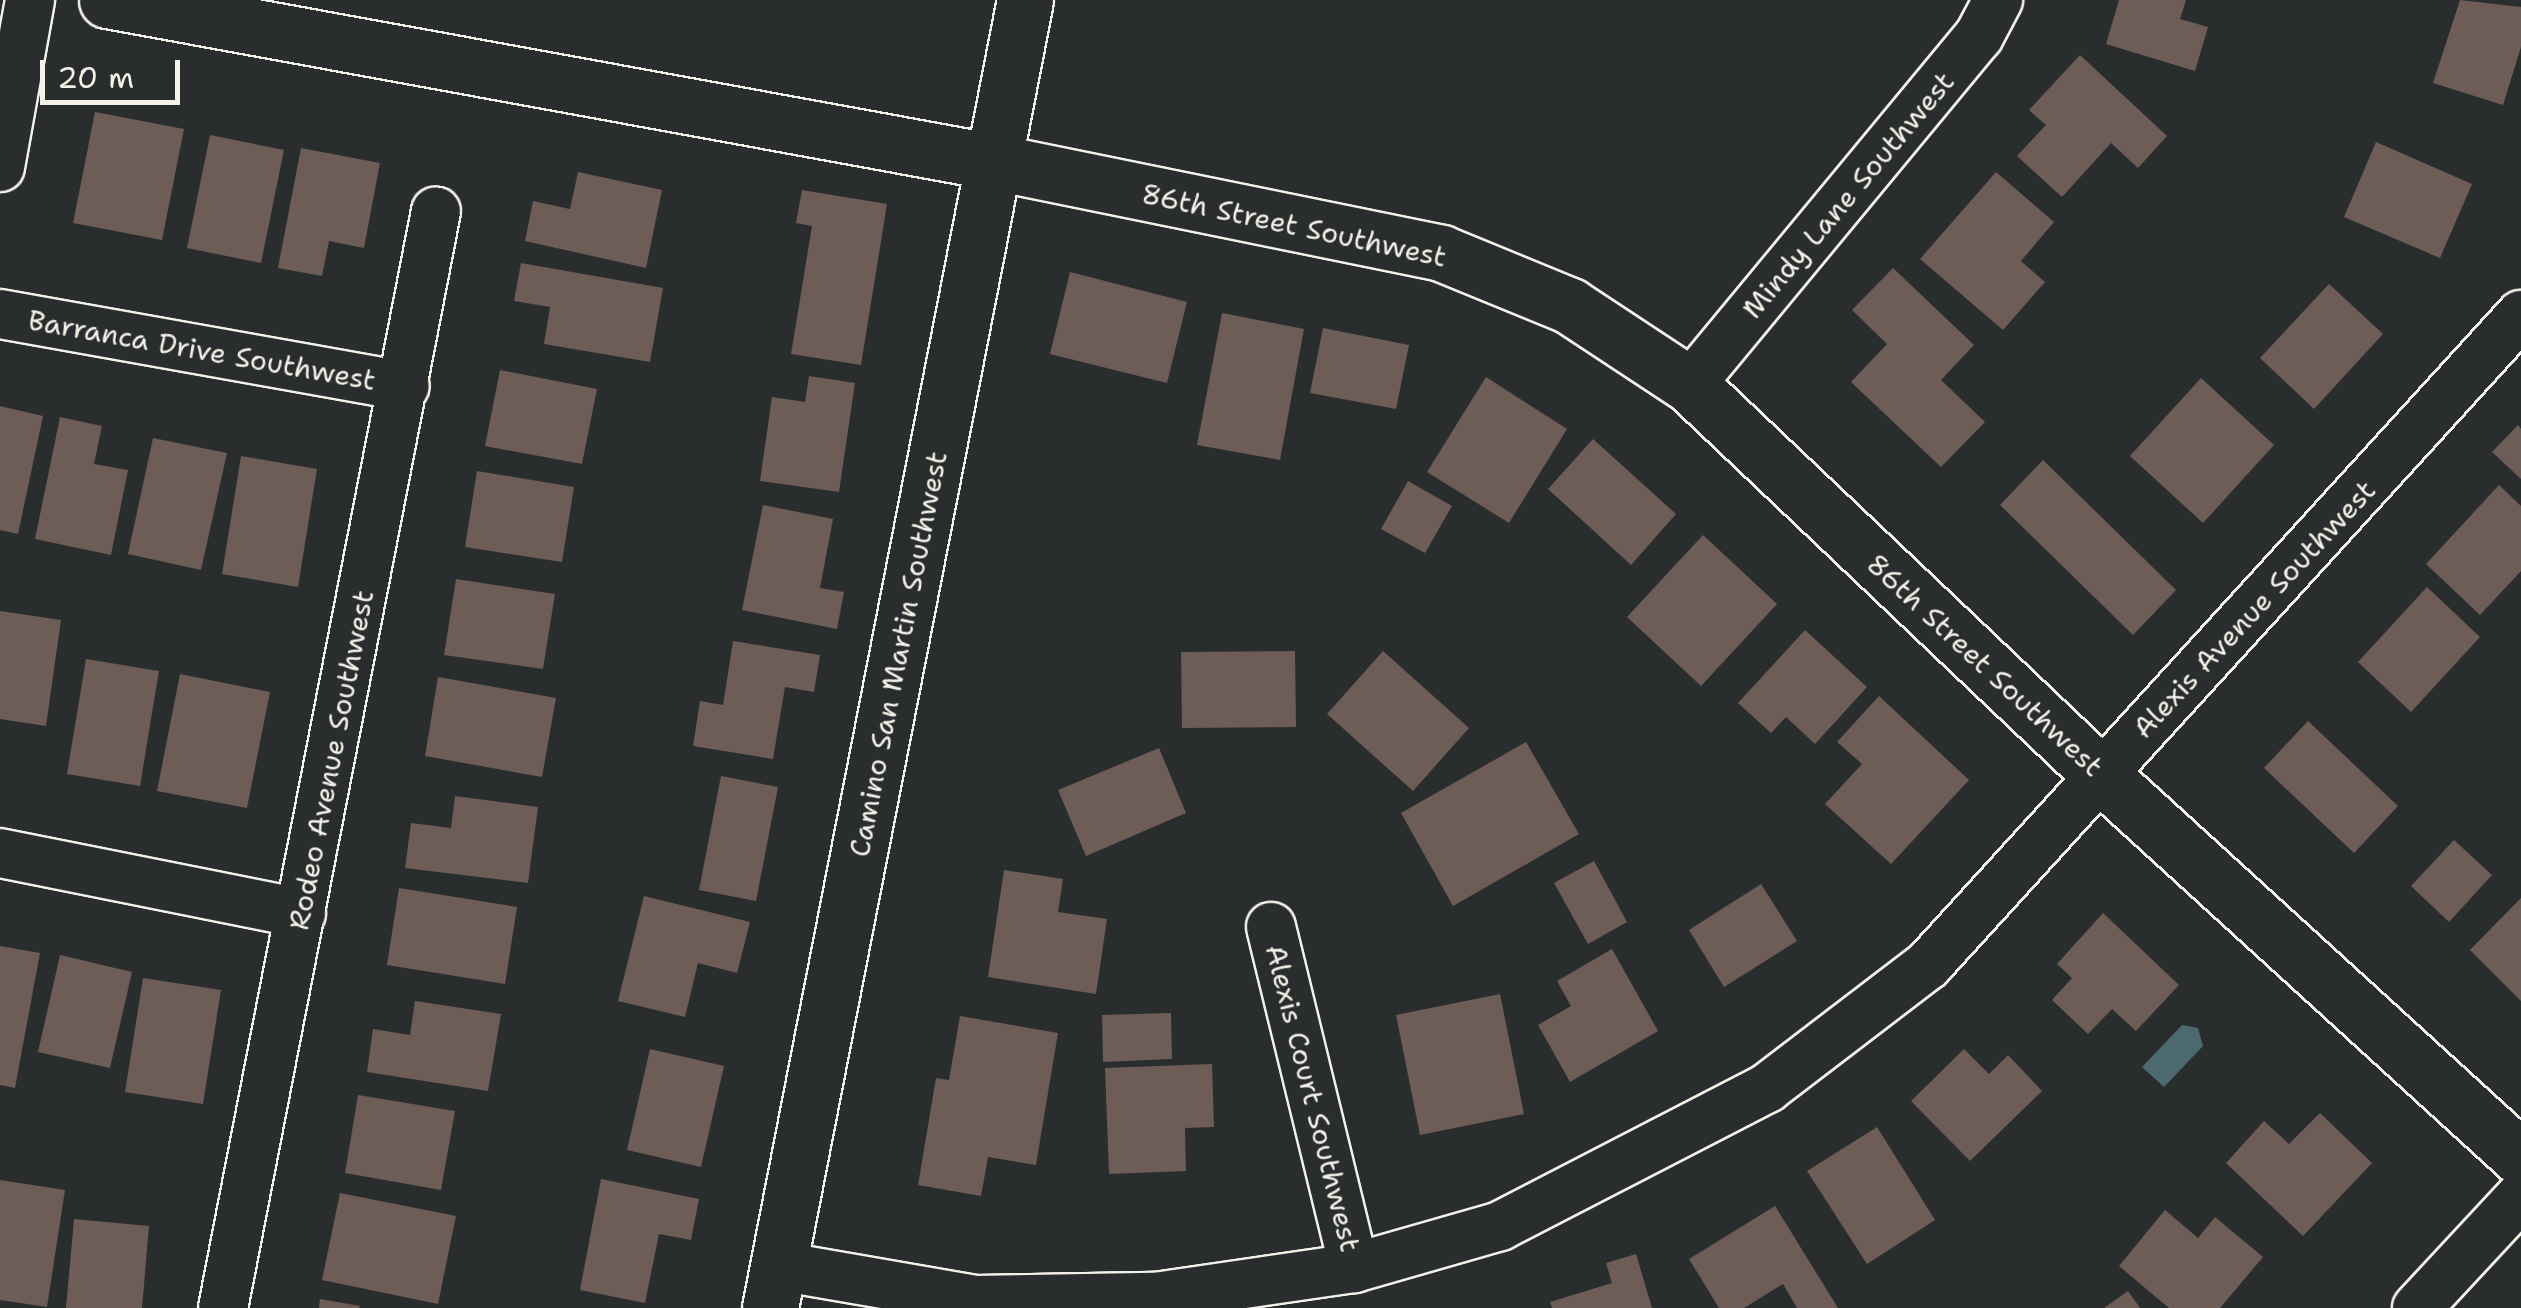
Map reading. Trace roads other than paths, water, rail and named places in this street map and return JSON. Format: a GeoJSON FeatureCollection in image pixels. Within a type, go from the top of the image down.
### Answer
{"type":"FeatureCollection","features":[{"type":"Feature","properties":{"kind":"street"},"geometry":{"type":"LineString","coordinates":[[0,167],[30,0]]}},
{"type":"Feature","properties":{"kind":"street","name":"86th Street Southwest"},"geometry":{"type":"LineString","coordinates":[[107,0],[994,162],[1441,253],[1570,306],[1690,385],[2100,774],[2521,1158]]}},
{"type":"Feature","properties":{"kind":"street","name":"Camino San Martin Southwest"},"geometry":{"type":"LineString","coordinates":[[774,1287],[1025,0]]}},
{"type":"Feature","properties":{"kind":"street","name":"Mindy Lane Southwest"},"geometry":{"type":"LineString","coordinates":[[1690,385],[1979,36],[1998,0]]}},
{"type":"Feature","properties":{"kind":"street","name":"Rodeo Avenue Southwest"},"geometry":{"type":"LineString","coordinates":[[223,1308],[436,211]]}},
{"type":"Feature","properties":{"kind":"street","name":"Barranca Drive Southwest"},"geometry":{"type":"LineString","coordinates":[[0,314],[405,386]]}},
{"type":"Feature","properties":{"kind":"street","name":"Alexis Avenue Southwest"},"geometry":{"type":"LineString","coordinates":[[774,1287],[975,1300],[1154,1297],[1354,1268],[1500,1226],[1767,1088],[1928,965],[2521,314]]}},
{"type":"Feature","properties":{"kind":"street"},"geometry":{"type":"LineString","coordinates":[[0,853],[301,913]]}},
{"type":"Feature","properties":{"kind":"street","name":"Alexis Court Southwest"},"geometry":{"type":"LineString","coordinates":[[1271,927],[1354,1268]]}},
{"type":"Feature","properties":{"kind":"street"},"geometry":{"type":"LineString","coordinates":[[2417,1308],[2521,1196]]}},
{"type":"Feature","properties":{"kind":"water"},"geometry":{"type":"Polygon","coordinates":[[[2182,1025],[2198,1028],[2203,1046],[2164,1087],[2142,1067],[2182,1025]]]}}]}
